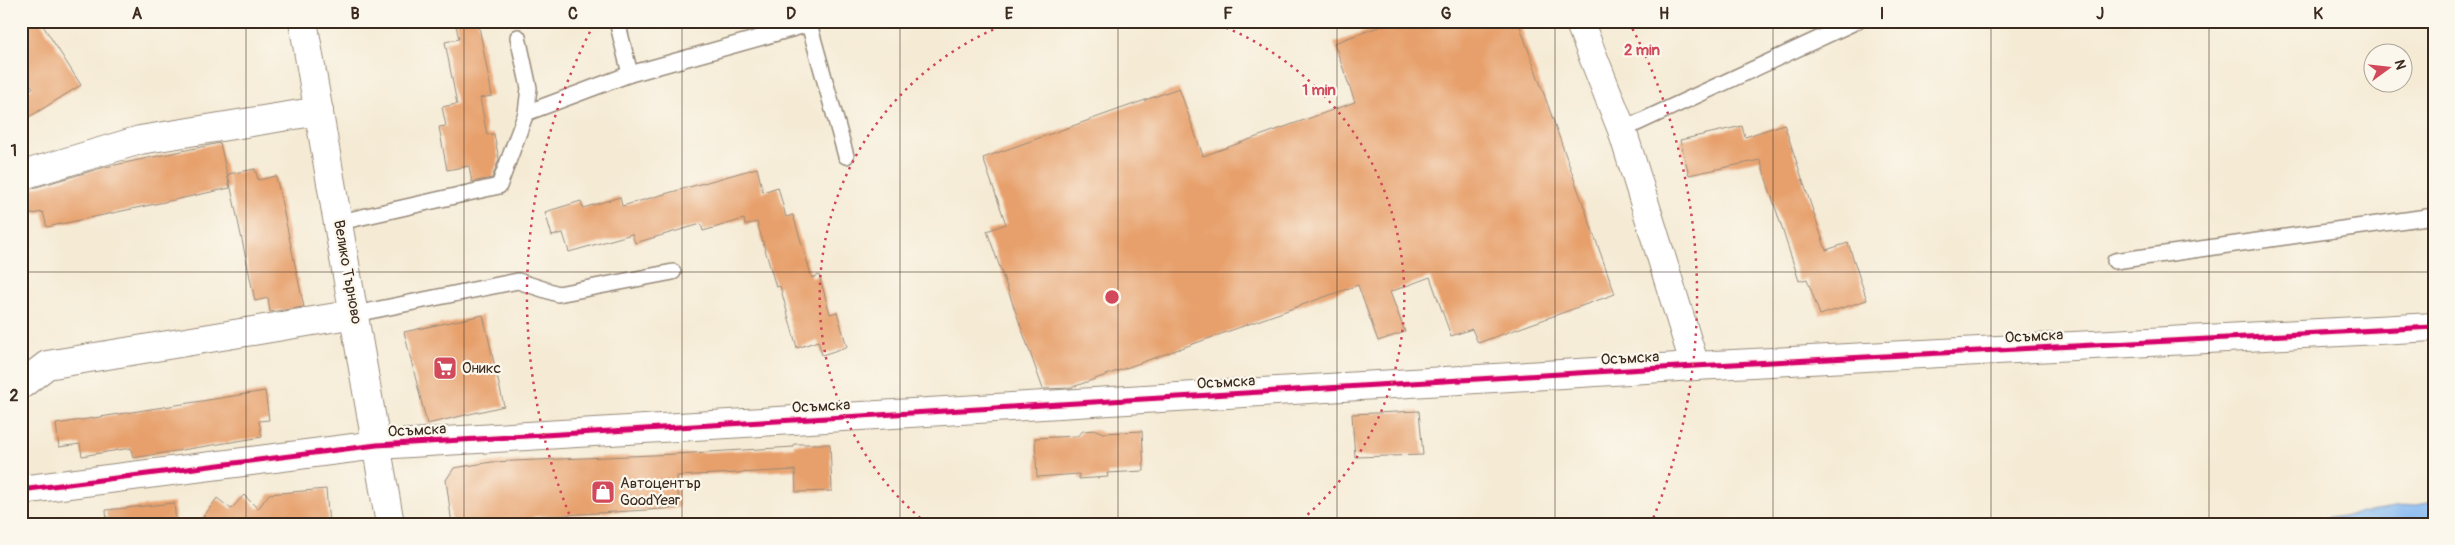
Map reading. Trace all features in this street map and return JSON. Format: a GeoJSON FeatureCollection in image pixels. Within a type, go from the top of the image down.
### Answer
{"type":"FeatureCollection","features":[{"type":"Feature","properties":{"kind":"street","name":"Велико Търново"},"geometry":{"type":"LineString","coordinates":[[303,21],[340,222],[390,524]]}},
{"type":"Feature","properties":{"kind":"street"},"geometry":{"type":"LineString","coordinates":[[1579,21],[1622,130],[1695,366]]}},
{"type":"Feature","properties":{"kind":"street"},"geometry":{"type":"LineString","coordinates":[[21,178],[26,174],[140,140],[319,111]]}},
{"type":"Feature","properties":{"kind":"street"},"geometry":{"type":"LineString","coordinates":[[21,386],[47,365],[355,314]]}},
{"type":"Feature","properties":{"kind":"street","name":"Осъмска"},"geometry":{"type":"LineString","coordinates":[[21,490],[377,445],[1695,366],[2434,327]]}},
{"type":"Feature","properties":{"kind":"lane"},"geometry":{"type":"LineString","coordinates":[[617,21],[630,74]]}},
{"type":"Feature","properties":{"kind":"lane"},"geometry":{"type":"LineString","coordinates":[[1622,130],[1857,21]]}},
{"type":"Feature","properties":{"kind":"lane"},"geometry":{"type":"LineString","coordinates":[[526,113],[630,74],[809,24],[846,156]]}},
{"type":"Feature","properties":{"kind":"lane"},"geometry":{"type":"LineString","coordinates":[[340,222],[499,186],[526,113],[529,88],[518,36]]}},
{"type":"Feature","properties":{"kind":"lane"},"geometry":{"type":"LineString","coordinates":[[2115,261],[2434,216]]}},
{"type":"Feature","properties":{"kind":"lane"},"geometry":{"type":"LineString","coordinates":[[355,314],[518,281],[558,294],[673,272]]}},
{"type":"Feature","properties":{"kind":"water"},"geometry":{"type":"Polygon","coordinates":[[[2434,502],[2434,524],[2257,524],[2303,522],[2434,502]]]}},
{"type":"Feature","properties":{"kind":"building"},"geometry":{"type":"Polygon","coordinates":[[[21,21],[40,21],[81,85],[21,122],[21,95],[33,88],[21,69],[21,21]]]}},
{"type":"Feature","properties":{"kind":"building"},"geometry":{"type":"Polygon","coordinates":[[[455,21],[478,21],[492,96],[480,98],[487,135],[494,134],[499,159],[492,178],[472,182],[469,166],[447,170],[439,127],[446,126],[442,107],[457,104],[445,42],[459,39],[455,21]]]}},
{"type":"Feature","properties":{"kind":"building"},"geometry":{"type":"Polygon","coordinates":[[[1395,21],[1518,21],[1615,294],[1478,343],[1472,329],[1451,336],[1430,277],[1390,292],[1405,332],[1378,341],[1358,285],[1070,388],[1043,389],[987,231],[1006,224],[983,158],[1179,88],[1203,156],[1355,102],[1334,43],[1395,21]]]}},
{"type":"Feature","properties":{"kind":"building"},"geometry":{"type":"Polygon","coordinates":[[[1784,124],[1826,250],[1848,243],[1867,300],[1820,315],[1807,279],[1799,281],[1760,160],[1689,175],[1680,140],[1742,126],[1745,137],[1784,124]]]}},
{"type":"Feature","properties":{"kind":"building"},"geometry":{"type":"Polygon","coordinates":[[[220,143],[230,188],[47,227],[43,212],[26,215],[22,193],[33,188],[105,167],[220,143]]]}},
{"type":"Feature","properties":{"kind":"building"},"geometry":{"type":"Polygon","coordinates":[[[757,168],[763,192],[778,187],[786,217],[793,215],[812,278],[819,275],[830,314],[837,312],[847,347],[822,355],[818,341],[797,348],[780,286],[776,287],[757,222],[745,225],[744,219],[703,231],[701,224],[635,243],[632,234],[569,252],[563,233],[552,236],[545,212],[581,201],[583,208],[620,197],[622,206],[757,168]]]}},
{"type":"Feature","properties":{"kind":"building"},"geometry":{"type":"Polygon","coordinates":[[[255,169],[258,180],[276,176],[304,307],[270,312],[268,298],[255,301],[228,174],[255,169]]]}},
{"type":"Feature","properties":{"kind":"building"},"geometry":{"type":"Polygon","coordinates":[[[483,315],[504,406],[427,424],[404,332],[483,315]]]}},
{"type":"Feature","properties":{"kind":"building"},"geometry":{"type":"Polygon","coordinates":[[[265,391],[269,420],[259,421],[262,437],[133,458],[131,448],[82,456],[80,444],[59,447],[56,424],[265,391]]]}},
{"type":"Feature","properties":{"kind":"building"},"geometry":{"type":"Polygon","coordinates":[[[1419,411],[1423,455],[1355,457],[1352,414],[1419,411]]]}},
{"type":"Feature","properties":{"kind":"building"},"geometry":{"type":"Polygon","coordinates":[[[1096,430],[1103,433],[1142,431],[1144,471],[1107,473],[1108,477],[1079,479],[1079,474],[1037,477],[1035,438],[1077,436],[1083,431],[1096,430]]]}},
{"type":"Feature","properties":{"kind":"building"},"geometry":{"type":"Polygon","coordinates":[[[794,444],[830,444],[832,491],[796,492],[795,470],[677,476],[679,508],[533,517],[534,524],[452,524],[446,480],[454,468],[492,462],[794,447],[794,444]]]}},
{"type":"Feature","properties":{"kind":"building"},"geometry":{"type":"Polygon","coordinates":[[[326,489],[329,524],[198,524],[217,498],[231,509],[244,495],[258,509],[269,494],[326,489]]]}},
{"type":"Feature","properties":{"kind":"building"},"geometry":{"type":"Polygon","coordinates":[[[174,503],[176,524],[107,524],[106,510],[174,503]]]}},
{"type":"Feature","properties":{"kind":"cycle path"},"geometry":{"type":"LineString","coordinates":[[21,490],[377,445],[1695,366],[2434,327]]}},
{"type":"Feature","properties":{"kind":"place","name":"Оникс"},"geometry":{"type":"Point","coordinates":[445,368]}},
{"type":"Feature","properties":{"kind":"place","name":"Автоцентър GoodYear"},"geometry":{"type":"Point","coordinates":[603,492]}}]}
